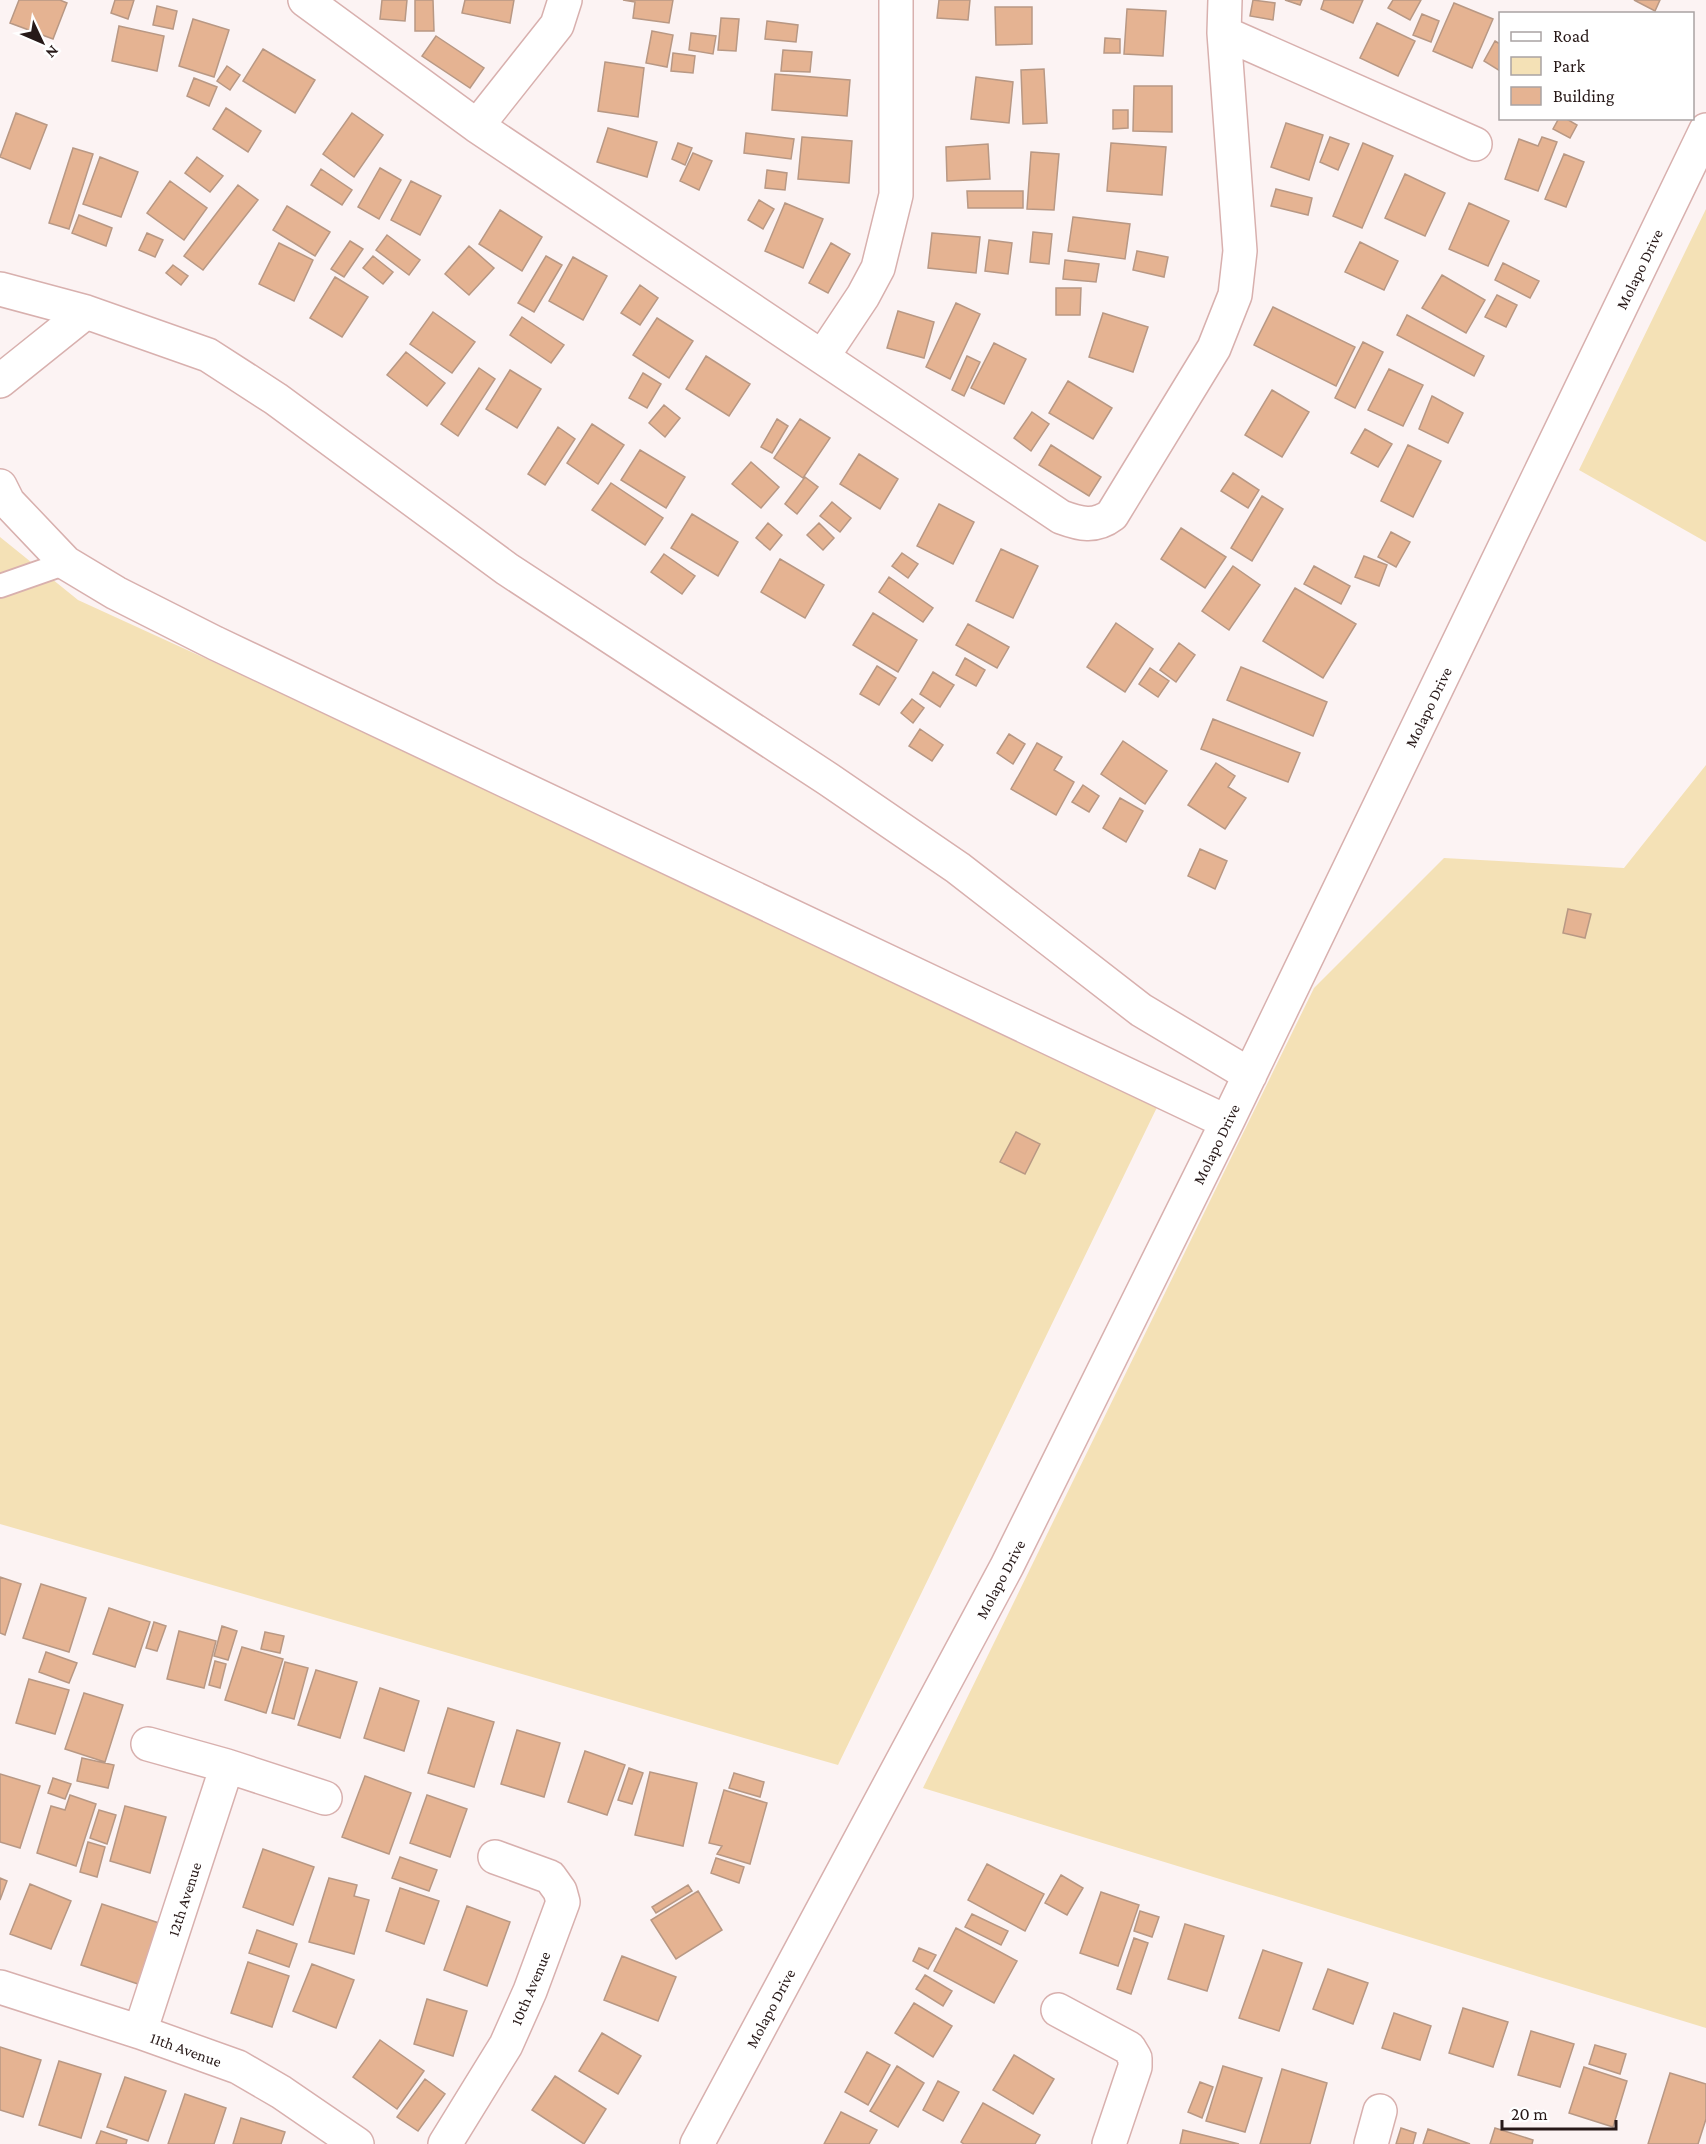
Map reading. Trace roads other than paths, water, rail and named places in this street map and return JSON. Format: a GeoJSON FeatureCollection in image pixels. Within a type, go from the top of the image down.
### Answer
{"type":"FeatureCollection","features":[{"type":"Feature","properties":{"kind":"street"},"geometry":{"type":"LineString","coordinates":[[305,0],[477,126],[1061,517],[1091,525],[1103,522],[1112,515],[1214,348],[1235,295],[1240,251],[1224,33],[1225,0]]}},
{"type":"Feature","properties":{"kind":"street"},"geometry":{"type":"LineString","coordinates":[[477,126],[557,25],[565,0]]}},
{"type":"Feature","properties":{"kind":"street"},"geometry":{"type":"LineString","coordinates":[[823,356],[863,296],[878,268],[896,195],[896,0]]}},
{"type":"Feature","properties":{"kind":"street"},"geometry":{"type":"LineString","coordinates":[[1224,33],[1475,144]]}},
{"type":"Feature","properties":{"kind":"street","name":"Molapo Drive"},"geometry":{"type":"LineString","coordinates":[[697,2144],[1007,1566],[1250,1075],[1706,129]]}},
{"type":"Feature","properties":{"kind":"street"},"geometry":{"type":"LineString","coordinates":[[0,289],[86,312],[208,355],[276,399],[507,569],[828,778],[958,868],[1142,1011],[1250,1075]]}},
{"type":"Feature","properties":{"kind":"street"},"geometry":{"type":"LineString","coordinates":[[0,381],[86,312]]}},
{"type":"Feature","properties":{"kind":"street"},"geometry":{"type":"LineString","coordinates":[[3,495],[66,562],[116,592],[215,643],[1227,1122]]}},
{"type":"Feature","properties":{"kind":"street"},"geometry":{"type":"LineString","coordinates":[[148,1744],[227,1766],[324,1798]]}},
{"type":"Feature","properties":{"kind":"street","name":"12th Avenue"},"geometry":{"type":"LineString","coordinates":[[140,2032],[227,1766]]}},
{"type":"Feature","properties":{"kind":"street","name":"10th Avenue"},"geometry":{"type":"LineString","coordinates":[[445,2144],[506,2045],[535,1980],[563,1902],[560,1891],[550,1877],[495,1857]]}},
{"type":"Feature","properties":{"kind":"street","name":"11th Avenue"},"geometry":{"type":"LineString","coordinates":[[0,1987],[140,2032],[238,2067],[281,2092],[357,2144]]}},
{"type":"Feature","properties":{"kind":"street"},"geometry":{"type":"LineString","coordinates":[[1058,2010],[1122,2043],[1129,2048],[1135,2058],[1135,2067],[1109,2144]]}},
{"type":"Feature","properties":{"kind":"street"},"geometry":{"type":"LineString","coordinates":[[1371,2144],[1380,2111]]}},
{"type":"Feature","properties":{"kind":"lane"},"geometry":{"type":"LineString","coordinates":[[0,586],[66,562]]}}]}
